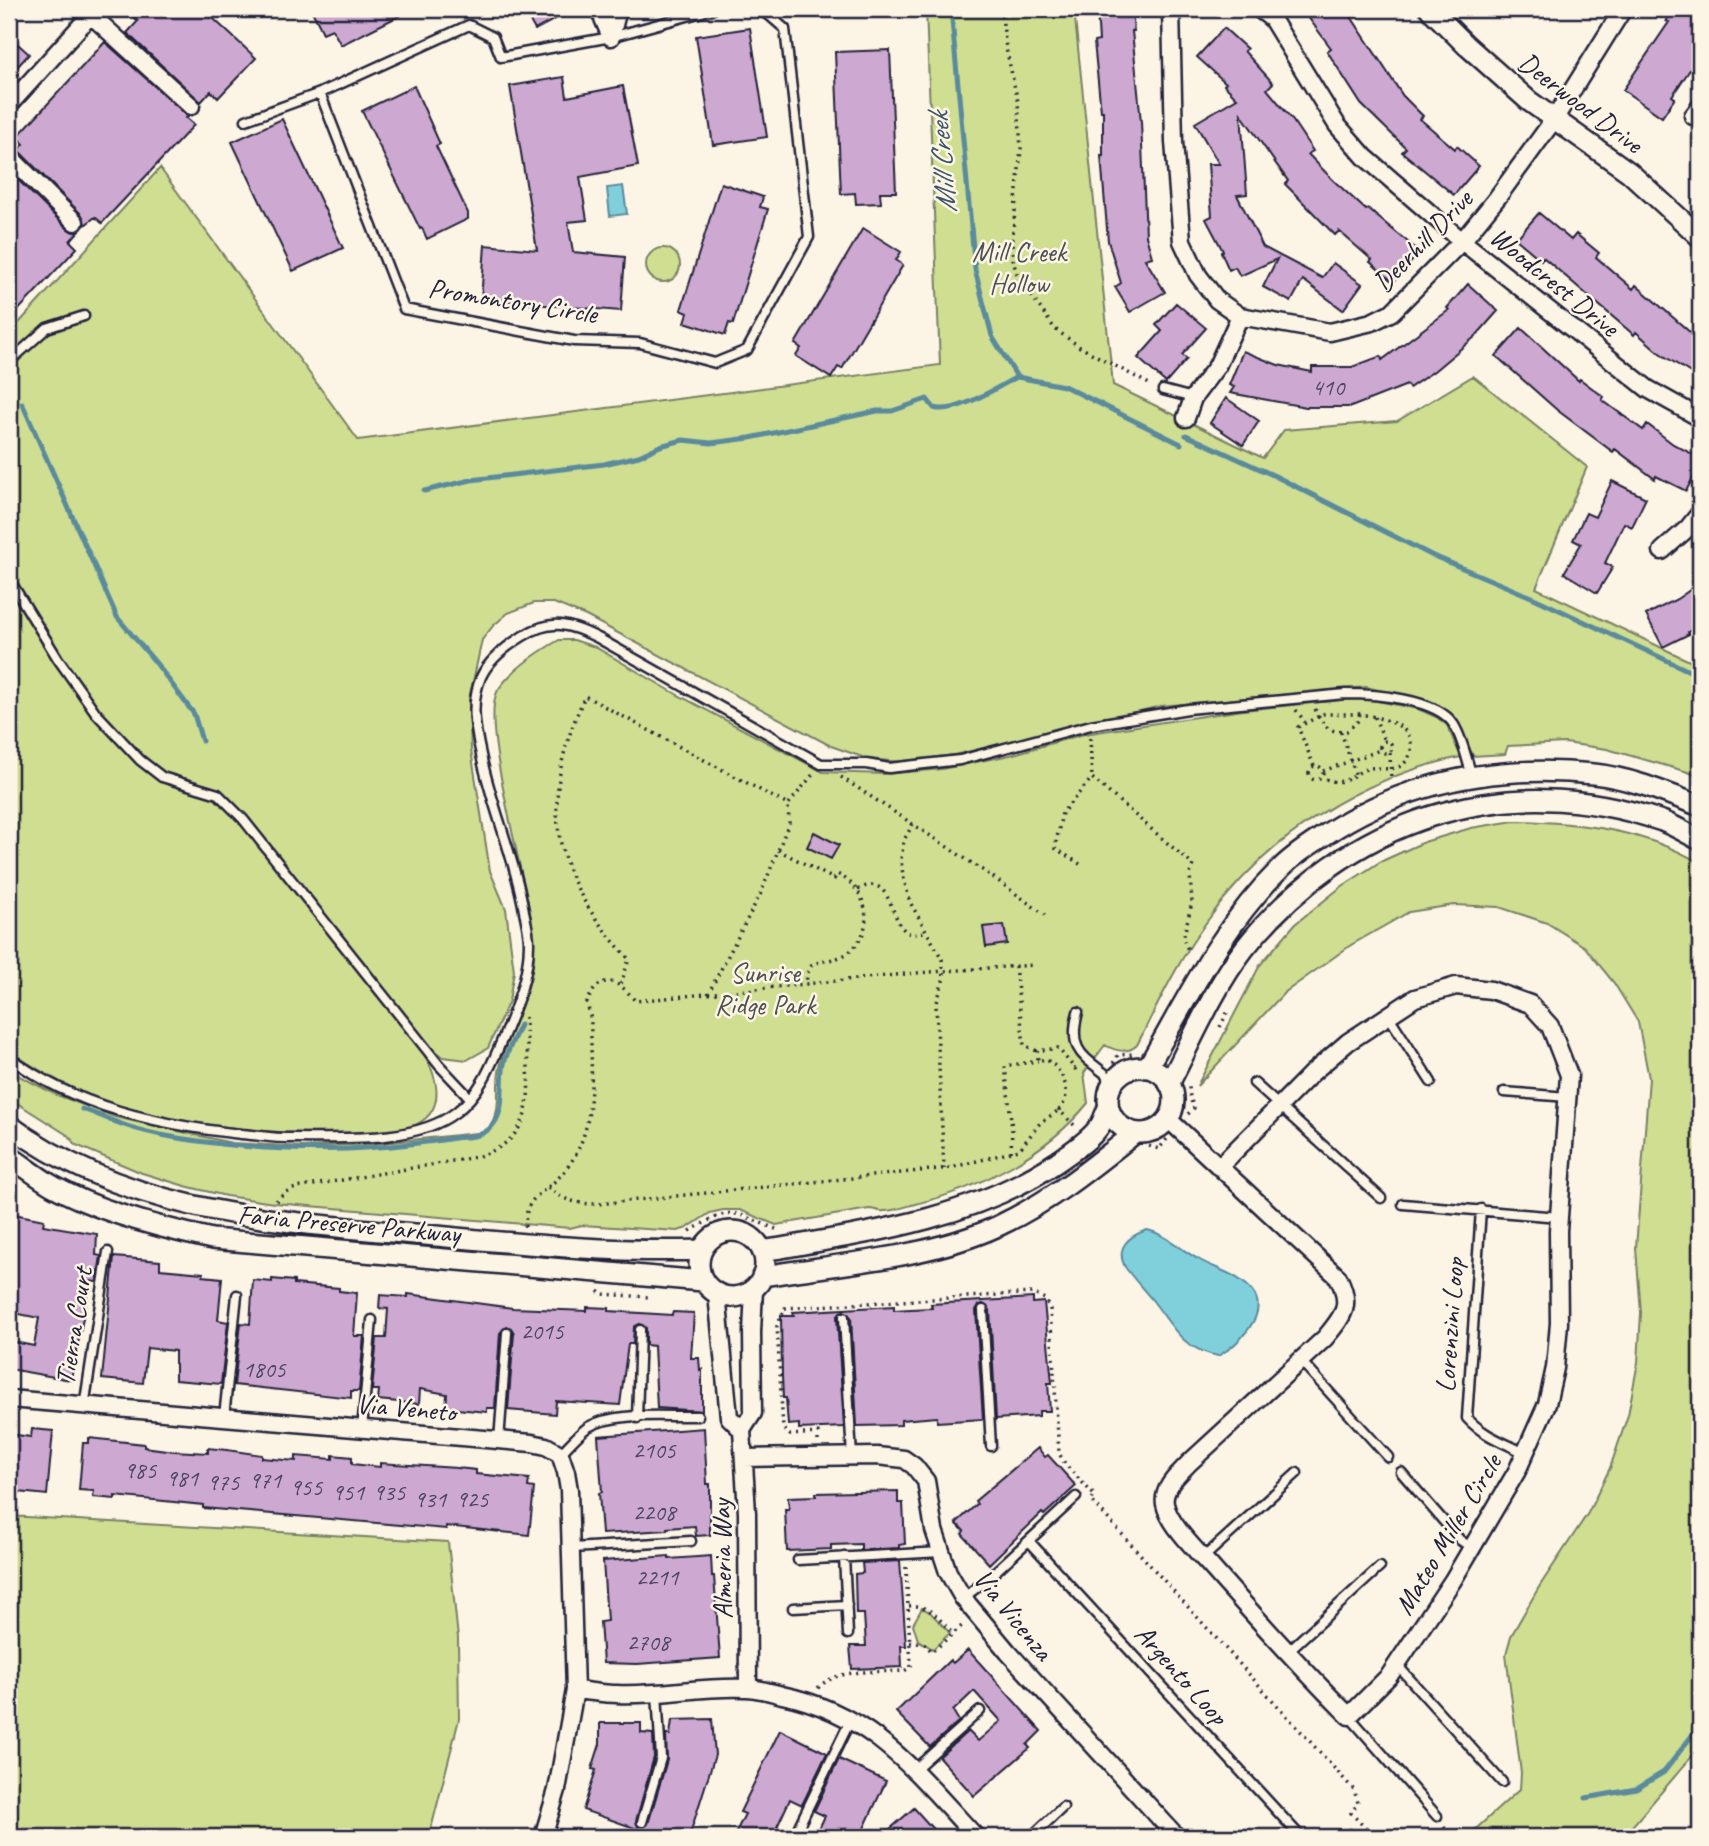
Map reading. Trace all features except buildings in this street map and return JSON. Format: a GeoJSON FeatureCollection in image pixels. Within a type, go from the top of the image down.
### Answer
{"type":"FeatureCollection","features":[{"type":"Feature","properties":{"kind":"street"},"geometry":{"type":"LineString","coordinates":[[599,9],[611,37]]}},
{"type":"Feature","properties":{"kind":"street"},"geometry":{"type":"LineString","coordinates":[[611,37],[618,9]]}},
{"type":"Feature","properties":{"kind":"street","name":"Deerhill Drive"},"geometry":{"type":"LineString","coordinates":[[1171,9],[1174,142],[1182,241],[1198,275],[1217,300],[1240,316],[1329,332],[1372,322],[1392,312],[1462,241],[1555,118],[1623,9]]}},
{"type":"Feature","properties":{"kind":"street","name":"Woodcrest Drive"},"geometry":{"type":"LineString","coordinates":[[1259,9],[1272,19],[1338,125],[1365,157],[1462,241],[1648,389],[1700,418]]}},
{"type":"Feature","properties":{"kind":"street","name":"Deerwood Drive"},"geometry":{"type":"LineString","coordinates":[[1430,9],[1476,55],[1529,101],[1629,172],[1700,237]]}},
{"type":"Feature","properties":{"kind":"street"},"geometry":{"type":"LineString","coordinates":[[9,105],[92,10],[191,106]]}},
{"type":"Feature","properties":{"kind":"street"},"geometry":{"type":"LineString","coordinates":[[9,156],[75,222]]}},
{"type":"Feature","properties":{"kind":"street"},"geometry":{"type":"LineString","coordinates":[[1186,418],[1193,398],[1217,366],[1240,316]]}},
{"type":"Feature","properties":{"kind":"street"},"geometry":{"type":"LineString","coordinates":[[1662,551],[1688,528],[1700,513]]}},
{"type":"Feature","properties":{"kind":"street"},"geometry":{"type":"LineString","coordinates":[[1147,1068],[1225,933],[1280,867],[1351,818],[1396,798],[1445,781],[1546,771],[1596,774],[1648,786],[1700,806]]}},
{"type":"Feature","properties":{"kind":"street"},"geometry":{"type":"LineString","coordinates":[[1169,1084],[1223,981],[1242,952],[1281,906],[1321,872],[1413,821],[1469,805],[1564,801],[1614,809],[1663,822],[1700,840]]}},
{"type":"Feature","properties":{"kind":"street","name":"Mateo Miller Circle"},"geometry":{"type":"LineString","coordinates":[[1219,1167],[1312,1073],[1348,1042],[1415,998],[1456,986],[1491,990],[1530,1004],[1550,1026],[1570,1076],[1559,1217],[1559,1323],[1555,1368],[1546,1404],[1517,1471],[1472,1548],[1389,1676],[1349,1716]]}},
{"type":"Feature","properties":{"kind":"street"},"geometry":{"type":"LineString","coordinates":[[758,1282],[764,1262],[762,1251],[756,1242],[747,1235],[726,1232],[707,1241],[698,1261],[710,1288],[737,1297],[758,1282],[950,1243],[995,1227],[1035,1207],[1073,1183],[1135,1133],[1153,1131],[1168,1119],[1174,1102],[1169,1084],[1156,1071],[1147,1068],[1132,1068],[1119,1075],[1107,1099],[1108,1108],[1118,1124],[1135,1133]]}},
{"type":"Feature","properties":{"kind":"street"},"geometry":{"type":"LineString","coordinates":[[762,1251],[832,1240],[948,1213],[993,1198],[1034,1178],[1070,1153],[1098,1128],[1108,1108]]}},
{"type":"Feature","properties":{"kind":"street"},"geometry":{"type":"LineString","coordinates":[[1168,1119],[1338,1277],[1344,1289],[1346,1304],[1342,1317],[1325,1339],[1189,1463],[1173,1480],[1166,1493],[1165,1503],[1169,1513],[1203,1558],[1286,1653],[1349,1716]]}},
{"type":"Feature","properties":{"kind":"street","name":"Faria Preserve Parkway"},"geometry":{"type":"LineString","coordinates":[[9,1125],[72,1163],[122,1185],[173,1202],[231,1213],[288,1222],[580,1249],[652,1252],[701,1250]]}},
{"type":"Feature","properties":{"kind":"street","name":"Faria Preserve Parkway"},"geometry":{"type":"LineString","coordinates":[[9,1156],[54,1187],[104,1208],[155,1227],[212,1239],[710,1288]]}},
{"type":"Feature","properties":{"kind":"street","name":"Almeria Way"},"geometry":{"type":"LineString","coordinates":[[748,1688],[747,1513],[742,1430],[753,1413],[752,1332],[758,1282]]}},
{"type":"Feature","properties":{"kind":"street","name":"Almeria Way"},"geometry":{"type":"LineString","coordinates":[[710,1288],[729,1418],[742,1430]]}},
{"type":"Feature","properties":{"kind":"street","name":"Via Veneto"},"geometry":{"type":"LineString","coordinates":[[9,1399],[532,1443],[560,1454]]}},
{"type":"Feature","properties":{"kind":"street"},"geometry":{"type":"LineString","coordinates":[[543,1837],[557,1790],[575,1690],[569,1490],[560,1454]]}},
{"type":"Feature","properties":{"kind":"street","name":"Via Vicenza"},"geometry":{"type":"LineString","coordinates":[[744,1458],[904,1459],[920,1472],[926,1481],[934,1530],[948,1573],[963,1598],[1177,1837]]}},
{"type":"Feature","properties":{"kind":"street"},"geometry":{"type":"LineString","coordinates":[[575,1690],[617,1694],[748,1688],[810,1702],[851,1719],[882,1740],[914,1770],[973,1836]]}},
{"type":"Feature","properties":{"kind":"lane"},"geometry":{"type":"LineString","coordinates":[[246,120],[320,93],[469,25],[493,37],[500,57],[611,37],[713,9]]}},
{"type":"Feature","properties":{"kind":"lane","name":"Promontory Circle"},"geometry":{"type":"LineString","coordinates":[[320,93],[404,309],[574,341],[640,343],[715,363],[747,351],[809,237],[785,29],[770,16],[756,9]]}},
{"type":"Feature","properties":{"kind":"lane"},"geometry":{"type":"LineString","coordinates":[[9,362],[47,328],[84,317]]}},
{"type":"Feature","properties":{"kind":"lane"},"geometry":{"type":"LineString","coordinates":[[1163,390],[1193,398]]}},
{"type":"Feature","properties":{"kind":"lane"},"geometry":{"type":"LineString","coordinates":[[9,579],[58,659],[96,713],[140,760],[162,777],[218,794],[243,819],[439,1065],[470,1098]]}},
{"type":"Feature","properties":{"kind":"lane"},"geometry":{"type":"LineString","coordinates":[[9,1057],[41,1080],[90,1101],[140,1117],[207,1130],[289,1139],[361,1138],[416,1132],[456,1113],[477,1090],[496,1054],[526,974],[529,941],[520,888],[488,789],[474,724],[474,700],[481,675],[492,660],[510,644],[534,629],[555,624],[574,626],[821,764],[866,764],[889,768],[960,760],[1089,726],[1188,709],[1370,694],[1411,701],[1441,712],[1453,723],[1472,777]]}},
{"type":"Feature","properties":{"kind":"lane"},"geometry":{"type":"LineString","coordinates":[[1078,1012],[1073,1031],[1074,1044],[1114,1081]]}},
{"type":"Feature","properties":{"kind":"lane"},"geometry":{"type":"LineString","coordinates":[[1388,1015],[1431,1082]]}},
{"type":"Feature","properties":{"kind":"lane"},"geometry":{"type":"LineString","coordinates":[[1254,1083],[1381,1198]]}},
{"type":"Feature","properties":{"kind":"lane"},"geometry":{"type":"LineString","coordinates":[[1504,1092],[1568,1097]]}},
{"type":"Feature","properties":{"kind":"lane"},"geometry":{"type":"LineString","coordinates":[[1403,1204],[1559,1217]]}},
{"type":"Feature","properties":{"kind":"lane","name":"Lorenzini Loop"},"geometry":{"type":"LineString","coordinates":[[1481,1209],[1467,1418],[1475,1427],[1525,1453]]}},
{"type":"Feature","properties":{"kind":"lane","name":"Tierra Court"},"geometry":{"type":"LineString","coordinates":[[84,1406],[108,1252]]}},
{"type":"Feature","properties":{"kind":"lane"},"geometry":{"type":"LineString","coordinates":[[224,1417],[237,1295]]}},
{"type":"Feature","properties":{"kind":"lane"},"geometry":{"type":"LineString","coordinates":[[983,1310],[991,1446]]}},
{"type":"Feature","properties":{"kind":"lane"},"geometry":{"type":"LineString","coordinates":[[844,1317],[852,1457]]}},
{"type":"Feature","properties":{"kind":"lane"},"geometry":{"type":"LineString","coordinates":[[362,1429],[372,1320]]}},
{"type":"Feature","properties":{"kind":"lane"},"geometry":{"type":"LineString","coordinates":[[637,1418],[640,1330]]}},
{"type":"Feature","properties":{"kind":"lane"},"geometry":{"type":"LineString","coordinates":[[499,1441],[507,1334]]}},
{"type":"Feature","properties":{"kind":"lane"},"geometry":{"type":"LineString","coordinates":[[1301,1361],[1388,1457]]}},
{"type":"Feature","properties":{"kind":"lane"},"geometry":{"type":"LineString","coordinates":[[560,1454],[586,1428],[603,1421],[698,1416]]}},
{"type":"Feature","properties":{"kind":"lane"},"geometry":{"type":"LineString","coordinates":[[1401,1472],[1460,1540],[1472,1548]]}},
{"type":"Feature","properties":{"kind":"lane"},"geometry":{"type":"LineString","coordinates":[[1203,1558],[1297,1473]]}},
{"type":"Feature","properties":{"kind":"lane"},"geometry":{"type":"LineString","coordinates":[[963,1598],[984,1583],[1076,1497]]}},
{"type":"Feature","properties":{"kind":"lane"},"geometry":{"type":"LineString","coordinates":[[572,1548],[691,1541]]}},
{"type":"Feature","properties":{"kind":"lane","name":"Argento Loop"},"geometry":{"type":"LineString","coordinates":[[1029,1541],[1301,1837]]}},
{"type":"Feature","properties":{"kind":"lane"},"geometry":{"type":"LineString","coordinates":[[798,1560],[942,1552]]}},
{"type":"Feature","properties":{"kind":"lane"},"geometry":{"type":"LineString","coordinates":[[844,1557],[848,1634]]}},
{"type":"Feature","properties":{"kind":"lane"},"geometry":{"type":"LineString","coordinates":[[1286,1653],[1380,1567]]}},
{"type":"Feature","properties":{"kind":"lane"},"geometry":{"type":"LineString","coordinates":[[793,1608],[847,1605]]}},
{"type":"Feature","properties":{"kind":"lane"},"geometry":{"type":"LineString","coordinates":[[1396,1665],[1502,1782]]}},
{"type":"Feature","properties":{"kind":"lane"},"geometry":{"type":"LineString","coordinates":[[642,1822],[661,1758],[657,1693]]}},
{"type":"Feature","properties":{"kind":"lane"},"geometry":{"type":"LineString","coordinates":[[914,1770],[980,1711]]}},
{"type":"Feature","properties":{"kind":"lane"},"geometry":{"type":"LineString","coordinates":[[1349,1716],[1437,1816]]}},
{"type":"Feature","properties":{"kind":"lane"},"geometry":{"type":"LineString","coordinates":[[798,1828],[851,1719]]}},
{"type":"Feature","properties":{"kind":"lane"},"geometry":{"type":"LineString","coordinates":[[1031,1837],[1063,1807]]}},
{"type":"Feature","properties":{"kind":"path"},"geometry":{"type":"LineString","coordinates":[[1001,9],[1018,102],[1021,149],[1012,242],[1013,261],[1018,277],[1055,329],[1080,347],[1163,390]]}},
{"type":"Feature","properties":{"kind":"path"},"geometry":{"type":"LineString","coordinates":[[621,984],[629,959],[609,938],[583,901],[564,854],[558,826],[558,777],[574,722],[585,696],[788,805]]}},
{"type":"Feature","properties":{"kind":"path"},"geometry":{"type":"LineString","coordinates":[[1309,698],[1323,726],[1341,732],[1351,728],[1360,714]]}},
{"type":"Feature","properties":{"kind":"path"},"geometry":{"type":"LineString","coordinates":[[1314,766],[1298,727],[1318,716],[1335,713],[1375,717],[1403,728],[1410,737],[1409,756],[1401,766],[1391,769],[1369,768],[1336,783],[1321,777]]}},
{"type":"Feature","properties":{"kind":"path"},"geometry":{"type":"LineString","coordinates":[[1375,717],[1384,741]]}},
{"type":"Feature","properties":{"kind":"path"},"geometry":{"type":"LineString","coordinates":[[1080,864],[1055,848],[1062,813],[1092,778],[1089,726]]}},
{"type":"Feature","properties":{"kind":"path"},"geometry":{"type":"LineString","coordinates":[[1341,732],[1356,776]]}},
{"type":"Feature","properties":{"kind":"path"},"geometry":{"type":"LineString","coordinates":[[1380,750],[1384,741]]}},
{"type":"Feature","properties":{"kind":"path"},"geometry":{"type":"LineString","coordinates":[[1384,741],[1392,743],[1393,747],[1390,752],[1391,782]]}},
{"type":"Feature","properties":{"kind":"path"},"geometry":{"type":"LineString","coordinates":[[1323,771],[1380,750],[1383,753],[1390,752]]}},
{"type":"Feature","properties":{"kind":"path"},"geometry":{"type":"LineString","coordinates":[[707,995],[761,893],[789,823],[788,805],[821,764],[990,875],[1045,915]]}},
{"type":"Feature","properties":{"kind":"path"},"geometry":{"type":"LineString","coordinates":[[1314,766],[1323,771]]}},
{"type":"Feature","properties":{"kind":"path"},"geometry":{"type":"LineString","coordinates":[[1314,766],[1310,769],[1309,776],[1315,780],[1321,777],[1323,771]]}},
{"type":"Feature","properties":{"kind":"path"},"geometry":{"type":"LineString","coordinates":[[1092,778],[1193,865],[1189,874],[1192,902],[1183,939],[1189,952]]}},
{"type":"Feature","properties":{"kind":"path"},"geometry":{"type":"LineString","coordinates":[[913,824],[904,840],[902,869],[910,902],[942,960],[943,971],[942,990],[936,1006],[944,1169]]}},
{"type":"Feature","properties":{"kind":"path"},"geometry":{"type":"LineString","coordinates":[[778,850],[834,879],[837,874],[842,876],[858,890],[866,915],[861,937],[856,945],[843,956],[812,965],[807,974],[806,985]]}},
{"type":"Feature","properties":{"kind":"path"},"geometry":{"type":"LineString","coordinates":[[858,890],[871,884],[878,886],[888,899],[902,928],[913,934],[927,930]]}},
{"type":"Feature","properties":{"kind":"path"},"geometry":{"type":"LineString","coordinates":[[525,1227],[526,1214],[533,1198],[558,1179],[572,1160],[588,1122],[591,1020],[587,1003],[596,987],[613,981],[621,984],[635,1000],[1035,965]]}},
{"type":"Feature","properties":{"kind":"path"},"geometry":{"type":"LineString","coordinates":[[1015,966],[1024,1045],[1037,1051],[1058,1048],[1075,1069],[1085,1056]]}},
{"type":"Feature","properties":{"kind":"path"},"geometry":{"type":"LineString","coordinates":[[1037,1051],[1038,1061]]}},
{"type":"Feature","properties":{"kind":"path"},"geometry":{"type":"LineString","coordinates":[[548,1187],[564,1199],[580,1204],[598,1204],[944,1169],[1020,1150],[1040,1123],[1059,1110],[1065,1102],[1066,1094],[1059,1070],[1045,1059],[1005,1066],[1012,1129],[1011,1152]]}},
{"type":"Feature","properties":{"kind":"path"},"geometry":{"type":"LineString","coordinates":[[1059,1110],[1074,1125]]}},
{"type":"Feature","properties":{"kind":"path"},"geometry":{"type":"LineString","coordinates":[[685,1233],[719,1214],[730,1213],[741,1214],[776,1229],[783,1228]]}},
{"type":"Feature","properties":{"kind":"path"},"geometry":{"type":"LineString","coordinates":[[818,1441],[818,1433],[790,1435],[783,1429],[776,1326],[785,1308],[1032,1293],[1042,1297],[1050,1309],[1060,1457],[1095,1496],[1091,1500],[1354,1790],[1358,1803],[1351,1813],[1374,1837]]}},
{"type":"Feature","properties":{"kind":"path"},"geometry":{"type":"LineString","coordinates":[[601,1294],[652,1297]]}},
{"type":"Feature","properties":{"kind":"path"},"geometry":{"type":"LineString","coordinates":[[810,1702],[821,1684],[835,1677],[909,1669],[911,1664],[906,1554]]}},
{"type":"Feature","properties":{"kind":"path"},"geometry":{"type":"LineString","coordinates":[[909,1606],[929,1609],[953,1633]]}},
{"type":"Feature","properties":{"kind":"path"},"geometry":{"type":"LineString","coordinates":[[910,1642],[925,1644],[932,1652],[975,1614]]}},
{"type":"Feature","properties":{"kind":"green space","name":"Mill Creek Hollow"},"geometry":{"type":"Polygon","coordinates":[[[926,9],[1074,9],[1113,385],[1263,458],[1284,430],[1397,421],[1473,376],[1587,467],[1536,588],[1700,666],[1700,777],[1607,749],[1565,743],[1508,746],[1505,754],[1473,756],[1457,721],[1435,703],[1366,687],[1161,706],[954,755],[902,762],[868,759],[831,746],[586,616],[554,603],[534,603],[508,613],[482,640],[469,700],[471,750],[490,871],[506,909],[514,971],[509,1001],[488,1048],[467,1060],[443,1057],[430,1048],[423,1053],[432,1070],[436,1090],[436,1099],[428,1116],[409,1128],[372,1132],[276,1132],[212,1125],[149,1114],[89,1096],[9,1051],[9,334],[160,168],[358,440],[940,365],[926,9]]]}},
{"type":"Feature","properties":{"kind":"green space"},"geometry":{"type":"Polygon","coordinates":[[[663,248],[675,253],[680,265],[675,277],[663,282],[651,277],[646,265],[651,253],[663,248]]]}},
{"type":"Feature","properties":{"kind":"green space","name":"Sunrise Ridge Park"},"geometry":{"type":"Polygon","coordinates":[[[559,640],[574,640],[595,647],[678,695],[823,772],[885,774],[942,769],[1010,755],[1084,734],[1243,710],[1362,698],[1418,709],[1436,717],[1447,725],[1461,757],[1424,766],[1353,795],[1288,837],[1258,862],[1208,920],[1179,965],[1137,1045],[1130,1050],[1121,1051],[1105,1045],[1084,1073],[1088,1103],[1071,1121],[1032,1153],[987,1179],[940,1197],[896,1209],[869,1209],[776,1225],[740,1210],[723,1210],[710,1213],[678,1231],[582,1225],[570,1228],[274,1203],[226,1196],[142,1173],[76,1145],[69,1136],[9,1098],[9,1068],[57,1095],[115,1117],[232,1143],[302,1147],[373,1144],[486,1132],[495,1116],[500,1067],[530,981],[534,951],[532,926],[500,774],[494,709],[498,690],[510,675],[559,640]]]}},
{"type":"Feature","properties":{"kind":"green space"},"geometry":{"type":"Polygon","coordinates":[[[1514,821],[1563,823],[1634,835],[1700,863],[1700,1747],[1623,1837],[1467,1837],[1520,1789],[1521,1773],[1506,1654],[1511,1636],[1539,1587],[1588,1513],[1610,1468],[1628,1415],[1638,1362],[1641,1313],[1636,1248],[1649,1078],[1638,1022],[1614,983],[1585,947],[1547,923],[1499,907],[1454,905],[1409,912],[1351,945],[1284,993],[1197,1086],[1260,965],[1295,924],[1341,887],[1380,862],[1424,842],[1471,828],[1514,821]]]}},
{"type":"Feature","properties":{"kind":"green space"},"geometry":{"type":"Polygon","coordinates":[[[9,1516],[448,1542],[458,1638],[459,1719],[429,1837],[9,1837],[9,1516]]]}},
{"type":"Feature","properties":{"kind":"green space"},"geometry":{"type":"Polygon","coordinates":[[[922,1608],[930,1612],[950,1633],[933,1649],[918,1640],[913,1624],[922,1608]]]}},
{"type":"Feature","properties":{"kind":"water"},"geometry":{"type":"Polygon","coordinates":[[[623,186],[627,214],[610,216],[607,188],[623,186]]]}},
{"type":"Feature","properties":{"kind":"water"},"geometry":{"type":"Polygon","coordinates":[[[1147,1230],[1161,1235],[1198,1259],[1235,1277],[1253,1292],[1257,1301],[1254,1320],[1233,1345],[1218,1356],[1195,1348],[1180,1336],[1125,1267],[1122,1260],[1123,1248],[1129,1239],[1147,1230]]]}},
{"type":"Feature","properties":{"kind":"waterway","name":"Mill Creek"},"geometry":{"type":"LineString","coordinates":[[951,9],[975,270],[992,336],[1017,377],[1064,386],[1181,444]]}},
{"type":"Feature","properties":{"kind":"waterway"},"geometry":{"type":"LineString","coordinates":[[424,491],[471,480],[604,464],[639,456],[660,446],[683,440],[711,443],[750,438],[877,411],[892,411],[927,399],[934,408],[953,408],[1017,377]]}},
{"type":"Feature","properties":{"kind":"waterway"},"geometry":{"type":"LineString","coordinates":[[22,403],[117,617],[194,714],[202,741]]}},
{"type":"Feature","properties":{"kind":"waterway"},"geometry":{"type":"LineString","coordinates":[[1186,435],[1275,476],[1433,556]]}},
{"type":"Feature","properties":{"kind":"waterway"},"geometry":{"type":"LineString","coordinates":[[1436,557],[1536,599],[1700,676]]}},
{"type":"Feature","properties":{"kind":"waterway"},"geometry":{"type":"LineString","coordinates":[[82,1109],[150,1132],[251,1147],[308,1150],[362,1148],[475,1136],[489,1129],[499,1115],[504,1064],[520,1025]]}},
{"type":"Feature","properties":{"kind":"waterway"},"geometry":{"type":"LineString","coordinates":[[1586,1798],[1636,1789],[1664,1772],[1700,1725]]}},
{"type":"Feature","properties":{"kind":"waterway"},"geometry":{"type":"LineString","coordinates":[[9,1753],[17,1726]]}}]}
